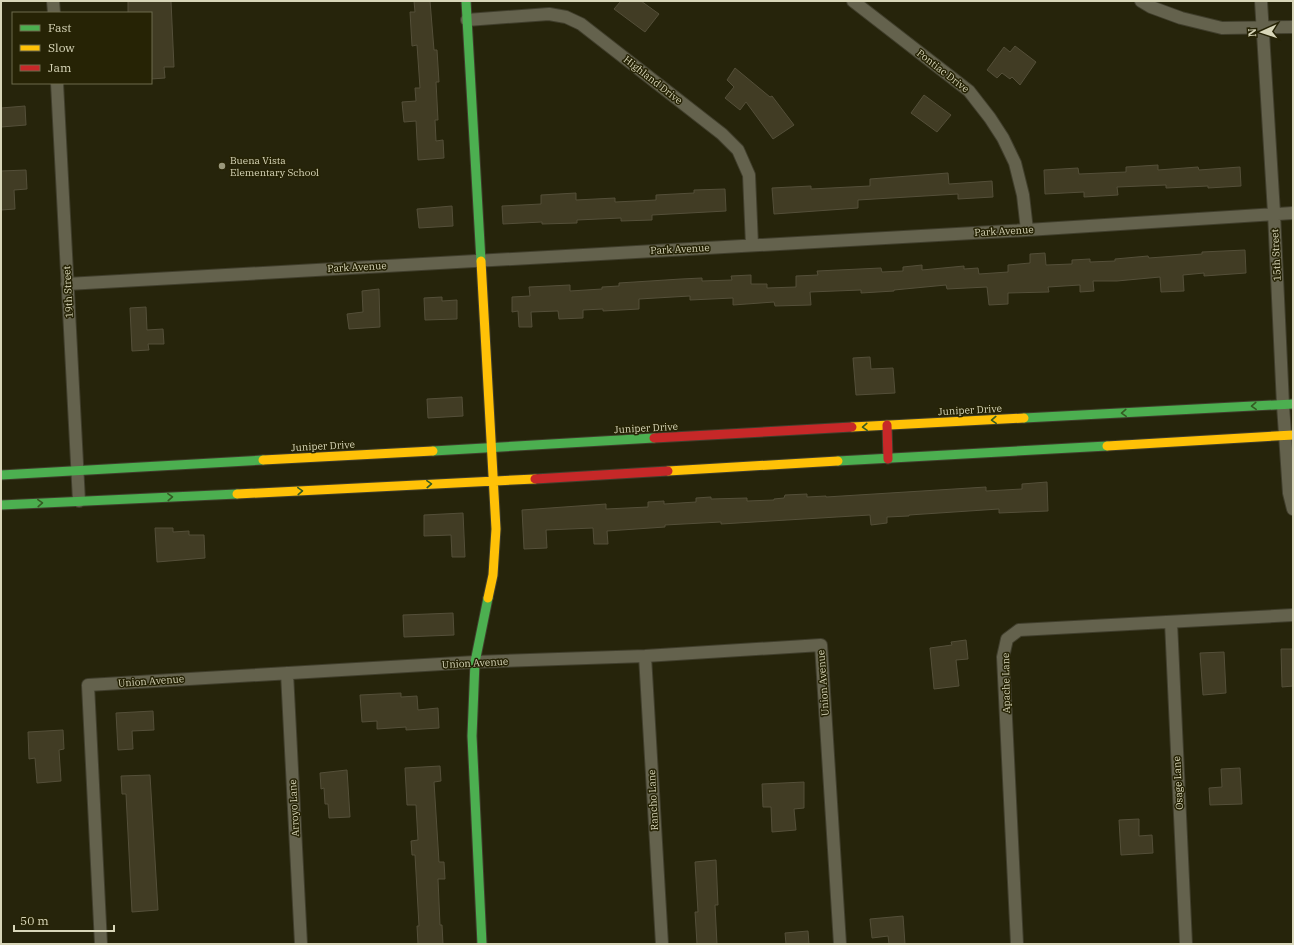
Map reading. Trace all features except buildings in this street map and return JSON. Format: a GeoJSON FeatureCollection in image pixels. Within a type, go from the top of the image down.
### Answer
{"type":"FeatureCollection","features":[{"type":"Feature","properties":{"kind":"street"},"geometry":{"type":"LineString","coordinates":[[53,1],[54,12]]}},
{"type":"Feature","properties":{"kind":"street"},"geometry":{"type":"LineString","coordinates":[[466,1],[496,529],[493,575],[475,662],[472,736],[482,944]]}},
{"type":"Feature","properties":{"kind":"street","name":"Pontiac Drive"},"geometry":{"type":"LineString","coordinates":[[853,1],[969,91],[990,118],[1003,138],[1015,163],[1023,195],[1027,230]]}},
{"type":"Feature","properties":{"kind":"street"},"geometry":{"type":"LineString","coordinates":[[1141,1],[1181,18],[1222,28],[1293,27]]}},
{"type":"Feature","properties":{"kind":"street","name":"15th Street"},"geometry":{"type":"LineString","coordinates":[[1261,1],[1274,213],[1288,404],[1289,493],[1293,509]]}},
{"type":"Feature","properties":{"kind":"street","name":"Highland Drive"},"geometry":{"type":"LineString","coordinates":[[467,20],[549,14],[566,17],[581,24],[722,134],[738,150],[749,175],[752,245]]}},
{"type":"Feature","properties":{"kind":"street","name":"19th Street"},"geometry":{"type":"LineString","coordinates":[[57,84],[79,501]]}},
{"type":"Feature","properties":{"kind":"street","name":"Park Avenue"},"geometry":{"type":"LineString","coordinates":[[67,284],[1027,230],[1293,212]]}},
{"type":"Feature","properties":{"kind":"street","name":"Juniper Drive"},"geometry":{"type":"LineString","coordinates":[[1,475],[1288,404]]}},
{"type":"Feature","properties":{"kind":"street"},"geometry":{"type":"LineString","coordinates":[[887,425],[888,458]]}},
{"type":"Feature","properties":{"kind":"street"},"geometry":{"type":"LineString","coordinates":[[1,506],[79,501],[494,482],[1289,435]]}},
{"type":"Feature","properties":{"kind":"street","name":"Apache Lane"},"geometry":{"type":"LineString","coordinates":[[1017,944],[1003,657],[1007,639],[1019,630],[1293,615]]}},
{"type":"Feature","properties":{"kind":"street","name":"Osage Lane"},"geometry":{"type":"LineString","coordinates":[[1171,622],[1186,944]]}},
{"type":"Feature","properties":{"kind":"street","name":"Union Avenue"},"geometry":{"type":"LineString","coordinates":[[101,944],[88,685],[475,662],[645,656],[821,646],[840,944]]}},
{"type":"Feature","properties":{"kind":"street","name":"Rancho Lane"},"geometry":{"type":"LineString","coordinates":[[645,656],[662,944]]}},
{"type":"Feature","properties":{"kind":"street","name":"Arroyo Lane"},"geometry":{"type":"LineString","coordinates":[[288,673],[301,944]]}},
{"type":"Feature","properties":{"kind":"traffic: fast"},"geometry":{"type":"LineString","coordinates":[[466,1],[481,261]]}},
{"type":"Feature","properties":{"kind":"traffic: fast"},"geometry":{"type":"LineString","coordinates":[[1024,418],[1293,404]]}},
{"type":"Feature","properties":{"kind":"traffic: fast"},"geometry":{"type":"LineString","coordinates":[[433,451],[654,438]]}},
{"type":"Feature","properties":{"kind":"traffic: fast"},"geometry":{"type":"LineString","coordinates":[[838,461],[1107,446]]}},
{"type":"Feature","properties":{"kind":"traffic: fast"},"geometry":{"type":"LineString","coordinates":[[1,475],[263,460]]}},
{"type":"Feature","properties":{"kind":"traffic: fast"},"geometry":{"type":"LineString","coordinates":[[1,505],[237,494]]}},
{"type":"Feature","properties":{"kind":"traffic: fast"},"geometry":{"type":"LineString","coordinates":[[482,944],[472,736],[475,662],[488,598]]}},
{"type":"Feature","properties":{"kind":"traffic: slow"},"geometry":{"type":"LineString","coordinates":[[481,261],[496,529],[493,575],[488,598]]}},
{"type":"Feature","properties":{"kind":"traffic: slow"},"geometry":{"type":"LineString","coordinates":[[852,427],[1024,418]]}},
{"type":"Feature","properties":{"kind":"traffic: slow"},"geometry":{"type":"LineString","coordinates":[[1107,446],[1293,435]]}},
{"type":"Feature","properties":{"kind":"traffic: slow"},"geometry":{"type":"LineString","coordinates":[[263,460],[433,451]]}},
{"type":"Feature","properties":{"kind":"traffic: slow"},"geometry":{"type":"LineString","coordinates":[[668,471],[838,461]]}},
{"type":"Feature","properties":{"kind":"traffic: slow"},"geometry":{"type":"LineString","coordinates":[[237,494],[535,479]]}},
{"type":"Feature","properties":{"kind":"traffic: jam"},"geometry":{"type":"LineString","coordinates":[[887,425],[888,459]]}},
{"type":"Feature","properties":{"kind":"traffic: jam"},"geometry":{"type":"LineString","coordinates":[[654,438],[852,427]]}},
{"type":"Feature","properties":{"kind":"traffic: jam"},"geometry":{"type":"LineString","coordinates":[[535,479],[668,471]]}},
{"type":"Feature","properties":{"kind":"place","name":"Buena Vista Elementary School"},"geometry":{"type":"Point","coordinates":[222,166]}}]}
